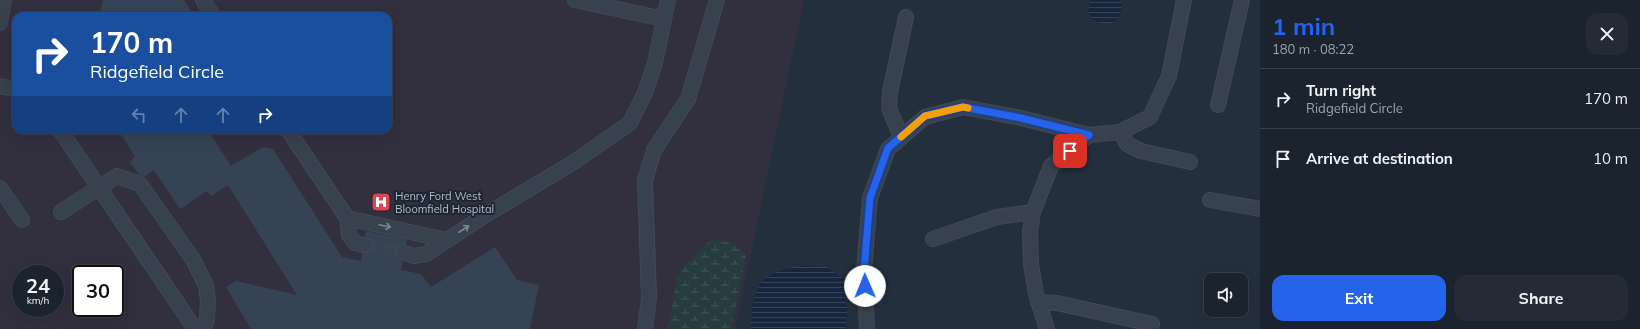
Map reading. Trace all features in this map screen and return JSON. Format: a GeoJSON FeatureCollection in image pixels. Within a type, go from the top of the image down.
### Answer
{"type":"FeatureCollection","features":[{"type":"Feature","properties":{"kind":"street"},"geometry":{"type":"LineString","coordinates":[[0,23],[4,0]]}},
{"type":"Feature","properties":{"kind":"street"},"geometry":{"type":"LineString","coordinates":[[203,0],[210,12]]}},
{"type":"Feature","properties":{"kind":"street"},"geometry":{"type":"LineString","coordinates":[[575,0],[664,19]]}},
{"type":"Feature","properties":{"kind":"street"},"geometry":{"type":"LineString","coordinates":[[405,254],[414,256],[426,254],[484,216],[574,162],[630,123],[645,94],[655,63],[668,0]]}},
{"type":"Feature","properties":{"kind":"street"},"geometry":{"type":"LineString","coordinates":[[644,329],[648,298],[645,180],[654,150],[688,99],[717,0]]}},
{"type":"Feature","properties":{"kind":"street"},"geometry":{"type":"LineString","coordinates":[[867,329],[864,271],[870,198],[888,148],[925,116],[963,107],[1021,118],[1089,135],[1120,132],[1150,117],[1169,76],[1184,0]]}},
{"type":"Feature","properties":{"kind":"street"},"geometry":{"type":"LineString","coordinates":[[1218,105],[1242,0]]}},
{"type":"Feature","properties":{"kind":"street"},"geometry":{"type":"LineString","coordinates":[[901,137],[889,108],[890,92],[906,18]]}},
{"type":"Feature","properties":{"kind":"street"},"geometry":{"type":"LineString","coordinates":[[0,86],[12,88]]}},
{"type":"Feature","properties":{"kind":"street"},"geometry":{"type":"LineString","coordinates":[[1120,132],[1127,144],[1141,151],[1190,162]]}},
{"type":"Feature","properties":{"kind":"street"},"geometry":{"type":"LineString","coordinates":[[63,134],[194,329]]}},
{"type":"Feature","properties":{"kind":"street"},"geometry":{"type":"LineString","coordinates":[[291,134],[328,192],[347,218],[349,235],[355,243],[364,245]]}},
{"type":"Feature","properties":{"kind":"street"},"geometry":{"type":"LineString","coordinates":[[1047,329],[1038,302],[1031,264],[1030,232],[1033,212],[1051,166],[1089,135]]}},
{"type":"Feature","properties":{"kind":"street"},"geometry":{"type":"LineString","coordinates":[[61,212],[117,176],[140,184],[194,261],[206,286],[208,302],[207,320],[203,329]]}},
{"type":"Feature","properties":{"kind":"street"},"geometry":{"type":"LineString","coordinates":[[0,188],[22,220]]}},
{"type":"Feature","properties":{"kind":"street"},"geometry":{"type":"LineString","coordinates":[[1210,200],[1260,209]]}},
{"type":"Feature","properties":{"kind":"street"},"geometry":{"type":"LineString","coordinates":[[933,239],[997,217],[1033,212]]}},
{"type":"Feature","properties":{"kind":"street"},"geometry":{"type":"LineString","coordinates":[[347,218],[446,240]]}},
{"type":"Feature","properties":{"kind":"street"},"geometry":{"type":"LineString","coordinates":[[1038,302],[1057,303],[1152,324]]}},
{"type":"Feature","properties":{"kind":"shaded area","name":"Henry Ford West Bloomfield Hospital"},"geometry":{"type":"Polygon","coordinates":[[[0,0],[804,0],[735,329],[0,329],[0,0]]]}},
{"type":"Feature","properties":{"kind":"green space"},"geometry":{"type":"Polygon","coordinates":[[[712,239],[734,243],[746,256],[731,329],[668,329],[677,278],[694,254],[712,239]]]}},
{"type":"Feature","properties":{"kind":"water"},"geometry":{"type":"Polygon","coordinates":[[[1091,0],[1120,0],[1121,10],[1119,16],[1112,23],[1100,23],[1092,19],[1088,10],[1091,0]]]}},
{"type":"Feature","properties":{"kind":"water"},"geometry":{"type":"Polygon","coordinates":[[[801,266],[827,267],[843,279],[847,305],[846,329],[751,329],[753,303],[760,284],[775,273],[801,266]]]}},
{"type":"Feature","properties":{"kind":"building"},"geometry":{"type":"Polygon","coordinates":[[[103,0],[184,0],[192,12],[100,12],[103,0]]]}},
{"type":"Feature","properties":{"kind":"building"},"geometry":{"type":"Polygon","coordinates":[[[121,134],[211,134],[231,166],[263,147],[273,149],[342,257],[361,261],[362,253],[370,251],[372,243],[365,237],[366,231],[407,240],[406,245],[400,246],[397,251],[398,258],[403,261],[401,270],[421,274],[431,287],[495,247],[517,280],[539,285],[530,329],[251,329],[226,287],[236,281],[297,295],[228,185],[211,196],[207,191],[180,209],[154,170],[144,177],[139,175],[130,162],[135,156],[121,134]]]}},
{"type":"Feature","properties":{"kind":"tunnel"},"geometry":{"type":"LineString","coordinates":[[364,245],[405,253]]}},
{"type":"Feature","properties":{"kind":"slow traffic"},"geometry":{"type":"LineString","coordinates":[[901,137],[925,116],[963,107],[968,108]]}},
{"type":"Feature","properties":{"kind":"place","name":"Henry Ford West Bloomfield Hospital"},"geometry":{"type":"Point","coordinates":[381,202]}},
{"type":"Feature","properties":{"kind":"route"},"geometry":{"type":"LineString","coordinates":[[865,286],[864,271],[870,198],[888,148],[925,116],[963,107],[1021,118],[1089,135],[1070,151]]}}]}
